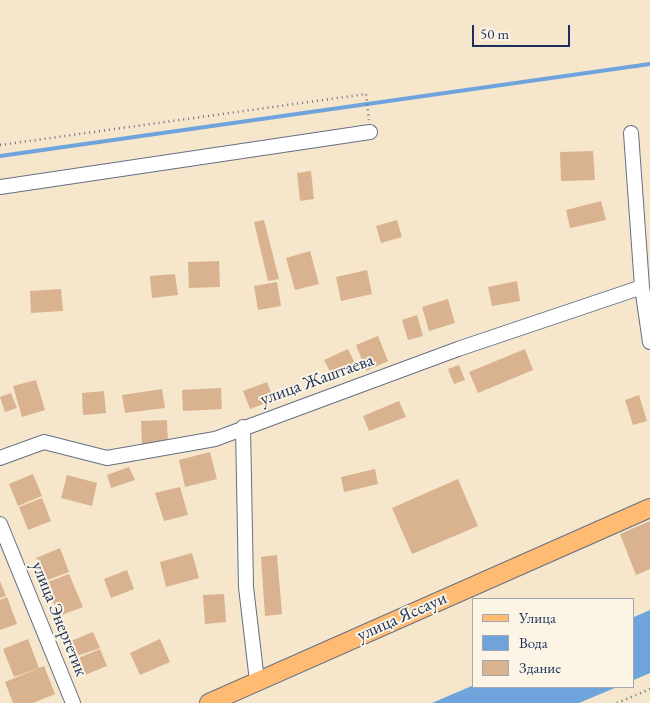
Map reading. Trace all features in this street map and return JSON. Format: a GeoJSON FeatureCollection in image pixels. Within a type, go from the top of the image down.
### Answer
{"type":"FeatureCollection","features":[{"type":"Feature","properties":{"kind":"main road","name":"улица Яссауи"},"geometry":{"type":"LineString","coordinates":[[210,703],[650,508]]}},
{"type":"Feature","properties":{"kind":"street"},"geometry":{"type":"LineString","coordinates":[[0,187],[369,128]]}},
{"type":"Feature","properties":{"kind":"street"},"geometry":{"type":"LineString","coordinates":[[631,132],[642,287],[650,342]]}},
{"type":"Feature","properties":{"kind":"street","name":"улица Жаштаева"},"geometry":{"type":"LineString","coordinates":[[0,458],[44,442],[107,458],[215,439],[243,427],[458,349],[642,287]]}},
{"type":"Feature","properties":{"kind":"street"},"geometry":{"type":"LineString","coordinates":[[243,427],[246,587],[257,681]]}},
{"type":"Feature","properties":{"kind":"street","name":"улица Энергетик"},"geometry":{"type":"LineString","coordinates":[[0,524],[5,552],[73,703]]}},
{"type":"Feature","properties":{"kind":"path"},"geometry":{"type":"LineString","coordinates":[[0,145],[366,94],[369,128]]}},
{"type":"Feature","properties":{"kind":"path"},"geometry":{"type":"LineString","coordinates":[[617,703],[650,689]]}},
{"type":"Feature","properties":{"kind":"water"},"geometry":{"type":"Polygon","coordinates":[[[650,610],[650,673],[635,680],[635,617],[650,610]]]}},
{"type":"Feature","properties":{"kind":"water"},"geometry":{"type":"Polygon","coordinates":[[[472,686],[472,688],[615,688],[579,703],[432,703],[472,686]]]}},
{"type":"Feature","properties":{"kind":"building"},"geometry":{"type":"Polygon","coordinates":[[[593,151],[595,180],[561,181],[560,152],[593,151]]]}},
{"type":"Feature","properties":{"kind":"building"},"geometry":{"type":"Polygon","coordinates":[[[311,171],[314,199],[300,201],[297,173],[311,171]]]}},
{"type":"Feature","properties":{"kind":"building"},"geometry":{"type":"Polygon","coordinates":[[[601,201],[606,220],[570,228],[566,210],[601,201]]]}},
{"type":"Feature","properties":{"kind":"building"},"geometry":{"type":"Polygon","coordinates":[[[264,220],[279,279],[268,281],[254,222],[264,220]]]}},
{"type":"Feature","properties":{"kind":"building"},"geometry":{"type":"Polygon","coordinates":[[[397,220],[402,237],[381,243],[376,226],[397,220]]]}},
{"type":"Feature","properties":{"kind":"building"},"geometry":{"type":"Polygon","coordinates":[[[310,251],[319,284],[295,290],[286,258],[310,251]]]}},
{"type":"Feature","properties":{"kind":"building"},"geometry":{"type":"Polygon","coordinates":[[[219,261],[220,287],[189,288],[188,262],[219,261]]]}},
{"type":"Feature","properties":{"kind":"building"},"geometry":{"type":"Polygon","coordinates":[[[367,270],[372,294],[341,301],[336,277],[367,270]]]}},
{"type":"Feature","properties":{"kind":"building"},"geometry":{"type":"Polygon","coordinates":[[[175,274],[178,295],[152,298],[150,276],[175,274]]]}},
{"type":"Feature","properties":{"kind":"building"},"geometry":{"type":"Polygon","coordinates":[[[517,281],[520,301],[492,306],[488,287],[517,281]]]}},
{"type":"Feature","properties":{"kind":"building"},"geometry":{"type":"Polygon","coordinates":[[[277,282],[281,306],[258,310],[254,286],[277,282]]]}},
{"type":"Feature","properties":{"kind":"building"},"geometry":{"type":"Polygon","coordinates":[[[61,289],[63,311],[31,313],[30,291],[61,289]]]}},
{"type":"Feature","properties":{"kind":"building"},"geometry":{"type":"Polygon","coordinates":[[[448,299],[455,323],[429,331],[422,307],[448,299]]]}},
{"type":"Feature","properties":{"kind":"building"},"geometry":{"type":"Polygon","coordinates":[[[417,315],[423,336],[408,340],[402,320],[417,315]]]}},
{"type":"Feature","properties":{"kind":"building"},"geometry":{"type":"Polygon","coordinates":[[[378,336],[388,361],[366,371],[356,345],[378,336]]]}},
{"type":"Feature","properties":{"kind":"building"},"geometry":{"type":"Polygon","coordinates":[[[348,349],[357,368],[334,379],[324,360],[348,349]]]}},
{"type":"Feature","properties":{"kind":"building"},"geometry":{"type":"Polygon","coordinates":[[[525,349],[533,370],[478,393],[469,372],[525,349]]]}},
{"type":"Feature","properties":{"kind":"building"},"geometry":{"type":"Polygon","coordinates":[[[459,365],[465,380],[454,384],[448,369],[459,365]]]}},
{"type":"Feature","properties":{"kind":"building"},"geometry":{"type":"Polygon","coordinates":[[[36,380],[45,410],[22,417],[13,386],[36,380]]]}},
{"type":"Feature","properties":{"kind":"building"},"geometry":{"type":"Polygon","coordinates":[[[267,382],[274,400],[250,409],[243,391],[267,382]]]}},
{"type":"Feature","properties":{"kind":"building"},"geometry":{"type":"Polygon","coordinates":[[[221,388],[222,409],[183,411],[182,390],[221,388]]]}},
{"type":"Feature","properties":{"kind":"building"},"geometry":{"type":"Polygon","coordinates":[[[162,389],[165,408],[125,413],[122,395],[162,389]]]}},
{"type":"Feature","properties":{"kind":"building"},"geometry":{"type":"Polygon","coordinates":[[[104,391],[106,413],[83,415],[82,393],[104,391]]]}},
{"type":"Feature","properties":{"kind":"building"},"geometry":{"type":"Polygon","coordinates":[[[11,393],[17,408],[5,412],[0,397],[11,393]]]}},
{"type":"Feature","properties":{"kind":"building"},"geometry":{"type":"Polygon","coordinates":[[[639,395],[647,421],[633,425],[625,400],[639,395]]]}},
{"type":"Feature","properties":{"kind":"building"},"geometry":{"type":"Polygon","coordinates":[[[399,401],[406,417],[369,431],[363,416],[399,401]]]}},
{"type":"Feature","properties":{"kind":"building"},"geometry":{"type":"Polygon","coordinates":[[[167,420],[168,444],[142,445],[141,421],[167,420]]]}},
{"type":"Feature","properties":{"kind":"building"},"geometry":{"type":"Polygon","coordinates":[[[210,452],[217,479],[185,487],[179,460],[210,452]]]}},
{"type":"Feature","properties":{"kind":"building"},"geometry":{"type":"Polygon","coordinates":[[[129,467],[135,480],[111,488],[107,475],[129,467]]]}},
{"type":"Feature","properties":{"kind":"building"},"geometry":{"type":"Polygon","coordinates":[[[375,469],[378,484],[344,492],[341,477],[375,469]]]}},
{"type":"Feature","properties":{"kind":"building"},"geometry":{"type":"Polygon","coordinates":[[[33,474],[42,496],[18,506],[9,484],[33,474]]]}},
{"type":"Feature","properties":{"kind":"building"},"geometry":{"type":"Polygon","coordinates":[[[67,475],[97,483],[92,506],[61,498],[67,475]]]}},
{"type":"Feature","properties":{"kind":"building"},"geometry":{"type":"Polygon","coordinates":[[[458,479],[478,526],[412,554],[392,508],[458,479]]]}},
{"type":"Feature","properties":{"kind":"building"},"geometry":{"type":"Polygon","coordinates":[[[180,487],[188,515],[164,521],[155,493],[180,487]]]}},
{"type":"Feature","properties":{"kind":"building"},"geometry":{"type":"Polygon","coordinates":[[[42,498],[51,521],[28,530],[19,507],[42,498]]]}},
{"type":"Feature","properties":{"kind":"building"},"geometry":{"type":"Polygon","coordinates":[[[650,521],[650,569],[636,575],[620,534],[650,521]]]}},
{"type":"Feature","properties":{"kind":"building"},"geometry":{"type":"Polygon","coordinates":[[[60,548],[69,572],[45,581],[36,558],[60,548]]]}},
{"type":"Feature","properties":{"kind":"building"},"geometry":{"type":"Polygon","coordinates":[[[192,553],[199,578],[166,587],[160,562],[192,553]]]}},
{"type":"Feature","properties":{"kind":"building"},"geometry":{"type":"Polygon","coordinates":[[[277,555],[282,614],[265,616],[261,557],[277,555]]]}},
{"type":"Feature","properties":{"kind":"building"},"geometry":{"type":"Polygon","coordinates":[[[127,570],[134,589],[111,598],[104,579],[127,570]]]}},
{"type":"Feature","properties":{"kind":"building"},"geometry":{"type":"Polygon","coordinates":[[[69,574],[83,607],[59,616],[45,583],[69,574]]]}},
{"type":"Feature","properties":{"kind":"building"},"geometry":{"type":"Polygon","coordinates":[[[0,581],[6,596],[0,598],[0,581]]]}},
{"type":"Feature","properties":{"kind":"building"},"geometry":{"type":"Polygon","coordinates":[[[224,594],[226,622],[205,624],[203,595],[224,594]]]}},
{"type":"Feature","properties":{"kind":"building"},"geometry":{"type":"Polygon","coordinates":[[[7,597],[17,624],[0,630],[0,600],[7,597]]]}},
{"type":"Feature","properties":{"kind":"building"},"geometry":{"type":"Polygon","coordinates":[[[93,632],[100,648],[77,656],[71,641],[93,632]]]}},
{"type":"Feature","properties":{"kind":"building"},"geometry":{"type":"Polygon","coordinates":[[[28,639],[39,668],[14,677],[3,649],[28,639]]]}},
{"type":"Feature","properties":{"kind":"building"},"geometry":{"type":"Polygon","coordinates":[[[160,639],[170,662],[140,675],[130,653],[160,639]]]}},
{"type":"Feature","properties":{"kind":"building"},"geometry":{"type":"Polygon","coordinates":[[[100,649],[107,666],[85,675],[78,658],[100,649]]]}},
{"type":"Feature","properties":{"kind":"building"},"geometry":{"type":"Polygon","coordinates":[[[44,666],[55,694],[33,703],[13,703],[5,682],[44,666]]]}},
{"type":"Feature","properties":{"kind":"waterway"},"geometry":{"type":"LineString","coordinates":[[0,156],[650,64]]}}]}
